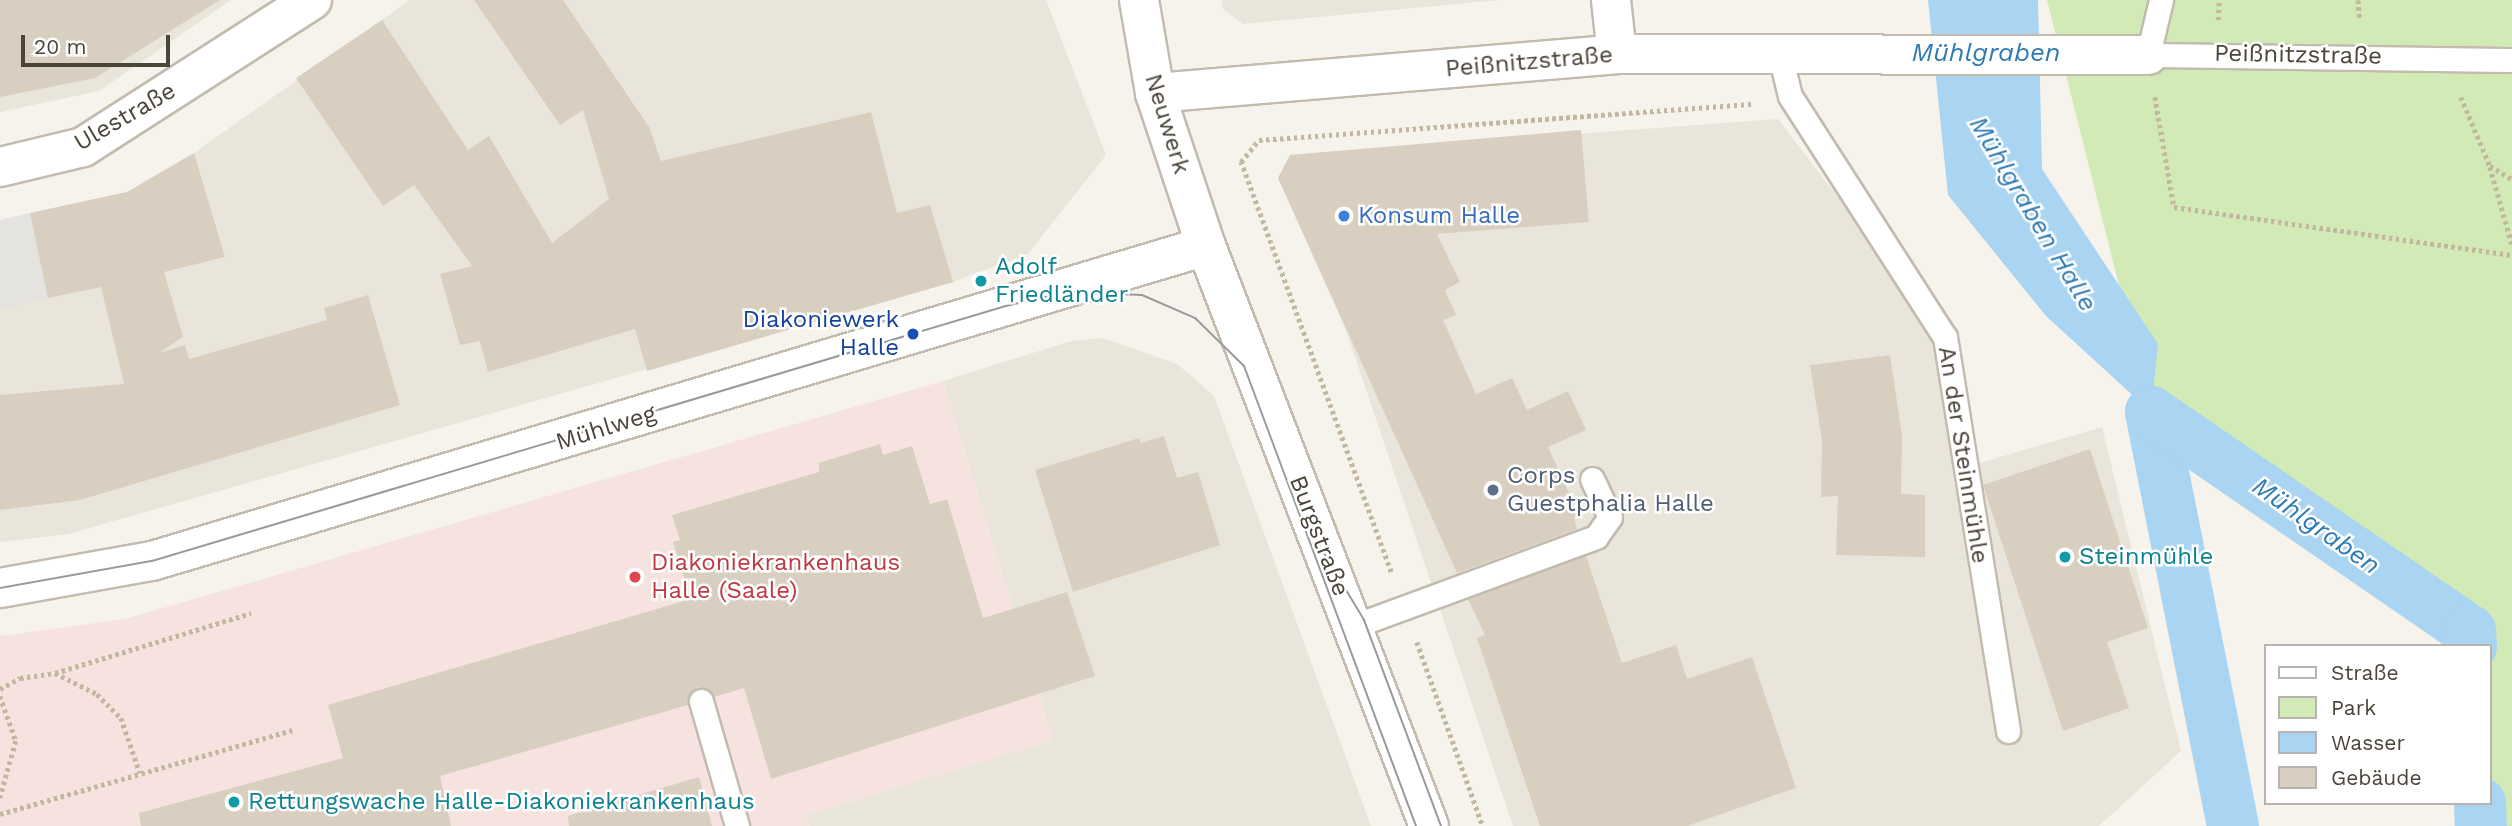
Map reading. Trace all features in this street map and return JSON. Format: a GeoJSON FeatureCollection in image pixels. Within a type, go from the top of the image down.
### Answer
{"type":"FeatureCollection","features":[{"type":"Feature","properties":{"kind":"street","name":"Ulestraße"},"geometry":{"type":"LineString","coordinates":[[0,167],[83,147],[312,0]]}},
{"type":"Feature","properties":{"kind":"street","name":"Neuwerk"},"geometry":{"type":"LineString","coordinates":[[1139,0],[1155,93],[1206,246]]}},
{"type":"Feature","properties":{"kind":"street"},"geometry":{"type":"LineString","coordinates":[[1611,0],[1617,54]]}},
{"type":"Feature","properties":{"kind":"street","name":"Peißnitzstraße"},"geometry":{"type":"LineString","coordinates":[[1155,93],[1617,54],[1903,58],[2148,55]]}},
{"type":"Feature","properties":{"kind":"street","name":"Mühlweg"},"geometry":{"type":"LineString","coordinates":[[0,588],[152,561],[1206,246]]}},
{"type":"Feature","properties":{"kind":"street","name":"Burgstraße"},"geometry":{"type":"LineString","coordinates":[[1206,246],[1429,826]]}},
{"type":"Feature","properties":{"kind":"lane"},"geometry":{"type":"LineString","coordinates":[[2148,55],[2161,0]]}},
{"type":"Feature","properties":{"kind":"lane","name":"An der Steinmühle"},"geometry":{"type":"LineString","coordinates":[[1780,55],[1793,100],[1945,337],[2008,731]]}},
{"type":"Feature","properties":{"kind":"lane","name":"Peißnitzstraße"},"geometry":{"type":"LineString","coordinates":[[2148,55],[2512,60]]}},
{"type":"Feature","properties":{"kind":"lane"},"geometry":{"type":"LineString","coordinates":[[1354,626],[1596,537],[1610,517],[1592,479]]}},
{"type":"Feature","properties":{"kind":"lane"},"geometry":{"type":"LineString","coordinates":[[701,701],[737,826]]}},
{"type":"Feature","properties":{"kind":"path"},"geometry":{"type":"LineString","coordinates":[[2148,55],[2174,207],[2512,255]]}},
{"type":"Feature","properties":{"kind":"path"},"geometry":{"type":"LineString","coordinates":[[2445,57],[2490,166],[2512,244]]}},
{"type":"Feature","properties":{"kind":"path"},"geometry":{"type":"LineString","coordinates":[[1483,826],[1241,162],[1259,139],[1793,100]]}},
{"type":"Feature","properties":{"kind":"path"},"geometry":{"type":"LineString","coordinates":[[2490,166],[2512,179]]}},
{"type":"Feature","properties":{"kind":"path"},"geometry":{"type":"LineString","coordinates":[[0,689],[251,613]]}},
{"type":"Feature","properties":{"kind":"path"},"geometry":{"type":"LineString","coordinates":[[55,673],[97,694],[121,718],[140,773]]}},
{"type":"Feature","properties":{"kind":"path"},"geometry":{"type":"LineString","coordinates":[[0,696],[16,741],[0,798]]}},
{"type":"Feature","properties":{"kind":"path"},"geometry":{"type":"LineString","coordinates":[[0,814],[292,730]]}},
{"type":"Feature","properties":{"kind":"shaded area"},"geometry":{"type":"Polygon","coordinates":[[[0,0],[231,0],[99,91],[0,112],[0,0]]]}},
{"type":"Feature","properties":{"kind":"shaded area"},"geometry":{"type":"Polygon","coordinates":[[[410,0],[1046,0],[1106,155],[1028,254],[953,282],[68,534],[0,542],[0,220],[127,192],[194,153],[410,0]]]}},
{"type":"Feature","properties":{"kind":"shaded area"},"geometry":{"type":"Polygon","coordinates":[[[1222,0],[1499,0],[1243,24],[1223,9],[1222,0]]]}},
{"type":"Feature","properties":{"kind":"shaded area"},"geometry":{"type":"Polygon","coordinates":[[[1778,119],[1945,337],[1963,468],[2102,427],[2181,751],[2099,826],[1513,826],[1347,333],[1278,178],[1290,155],[1778,119]]]}},
{"type":"Feature","properties":{"kind":"shaded area"},"geometry":{"type":"Polygon","coordinates":[[[30,213],[48,298],[0,310],[0,220],[30,213]]]}},
{"type":"Feature","properties":{"kind":"shaded area"},"geometry":{"type":"Polygon","coordinates":[[[1103,338],[1177,364],[1214,396],[1371,826],[809,826],[806,815],[1053,740],[943,381],[1071,341],[1103,338]]]}},
{"type":"Feature","properties":{"kind":"shaded area","name":"Diakoniekrankenhaus Halle (Saale)"},"geometry":{"type":"Polygon","coordinates":[[[943,381],[1053,740],[806,815],[809,826],[0,826],[0,636],[125,619],[943,381]]]}},
{"type":"Feature","properties":{"kind":"green space"},"geometry":{"type":"Polygon","coordinates":[[[2047,0],[2512,0],[2512,826],[2481,826],[2480,805],[2491,805],[2491,644],[2471,644],[2469,631],[2151,412],[2047,0]]]}},
{"type":"Feature","properties":{"kind":"water","name":"Mühlgraben"},"geometry":{"type":"Polygon","coordinates":[[[1928,0],[2038,0],[2042,169],[2158,344],[2151,412],[2046,316],[1948,195],[1928,0]]]}},
{"type":"Feature","properties":{"kind":"building"},"geometry":{"type":"Polygon","coordinates":[[[0,0],[220,0],[95,78],[0,97],[0,0]]]}},
{"type":"Feature","properties":{"kind":"building"},"geometry":{"type":"Polygon","coordinates":[[[474,0],[563,0],[649,127],[661,161],[871,112],[897,213],[930,205],[953,282],[647,371],[635,329],[488,372],[480,341],[460,345],[440,274],[472,266],[414,185],[383,206],[296,78],[382,20],[468,150],[489,136],[552,243],[609,199],[583,110],[560,125],[474,0]]]}},
{"type":"Feature","properties":{"kind":"building"},"geometry":{"type":"Polygon","coordinates":[[[1581,130],[1589,222],[1437,234],[1460,282],[1445,290],[1456,315],[1443,320],[1476,394],[1512,378],[1527,410],[1568,391],[1586,430],[1548,447],[1579,515],[1574,517],[1577,529],[1457,573],[1278,178],[1290,155],[1581,130]]]}},
{"type":"Feature","properties":{"kind":"building"},"geometry":{"type":"Polygon","coordinates":[[[194,153],[225,257],[164,272],[183,337],[159,353],[185,345],[189,359],[327,320],[324,308],[368,295],[400,405],[80,500],[0,510],[0,395],[124,384],[101,287],[48,298],[30,213],[127,192],[194,153]]]}},
{"type":"Feature","properties":{"kind":"building"},"geometry":{"type":"Polygon","coordinates":[[[1890,355],[1902,435],[1901,494],[1925,495],[1925,557],[1836,555],[1838,496],[1821,497],[1822,440],[1810,365],[1890,355]]]}},
{"type":"Feature","properties":{"kind":"building"},"geometry":{"type":"Polygon","coordinates":[[[1164,436],[1177,478],[1198,472],[1220,545],[1073,592],[1035,470],[1139,438],[1141,443],[1164,436]]]}},
{"type":"Feature","properties":{"kind":"building"},"geometry":{"type":"Polygon","coordinates":[[[880,444],[883,455],[912,446],[930,504],[947,499],[983,618],[1067,592],[1095,676],[771,779],[744,688],[714,697],[698,687],[688,705],[440,776],[451,826],[141,826],[139,813],[343,758],[328,705],[691,599],[673,542],[680,540],[672,515],[819,472],[819,463],[880,444]]]}},
{"type":"Feature","properties":{"kind":"building","name":"Steinmühle"},"geometry":{"type":"Polygon","coordinates":[[[2090,449],[2148,628],[2107,642],[2129,708],[2063,731],[1983,485],[2090,449]]]}},
{"type":"Feature","properties":{"kind":"building"},"geometry":{"type":"Polygon","coordinates":[[[1586,556],[1622,663],[1676,645],[1687,679],[1752,657],[1796,788],[1687,826],[1540,826],[1477,638],[1485,635],[1468,599],[1586,556]]]}},
{"type":"Feature","properties":{"kind":"building"},"geometry":{"type":"Polygon","coordinates":[[[699,777],[712,826],[569,826],[568,816],[699,777]]]}},
{"type":"Feature","properties":{"kind":"waterway","name":"Mühlgraben"},"geometry":{"type":"LineString","coordinates":[[2151,412],[2233,826]]}},
{"type":"Feature","properties":{"kind":"waterway","name":"Mühlgraben"},"geometry":{"type":"LineString","coordinates":[[2151,412],[2470,631],[2471,644]]}},
{"type":"Feature","properties":{"kind":"waterway","name":"Mühlgraben"},"geometry":{"type":"LineString","coordinates":[[2480,805],[2481,826]]}},
{"type":"Feature","properties":{"kind":"tram line"},"geometry":{"type":"LineString","coordinates":[[0,588],[152,561],[1006,306],[1067,292],[1142,295],[1195,318],[1244,366],[1416,826]]}},
{"type":"Feature","properties":{"kind":"tram line"},"geometry":{"type":"LineString","coordinates":[[1315,538],[1364,620],[1441,826]]}},
{"type":"Feature","properties":{"kind":"place","name":"Konsum Halle"},"geometry":{"type":"Point","coordinates":[1344,216]}},
{"type":"Feature","properties":{"kind":"place","name":"Adolf Friedländer"},"geometry":{"type":"Point","coordinates":[981,281]}},
{"type":"Feature","properties":{"kind":"place","name":"Diakoniewerk Halle"},"geometry":{"type":"Point","coordinates":[913,334]}},
{"type":"Feature","properties":{"kind":"place","name":"Corps Guestphalia Halle"},"geometry":{"type":"Point","coordinates":[1493,490]}},
{"type":"Feature","properties":{"kind":"place","name":"Steinmühle"},"geometry":{"type":"Point","coordinates":[2065,557]}},
{"type":"Feature","properties":{"kind":"place","name":"Diakoniekrankenhaus Halle (Saale)"},"geometry":{"type":"Point","coordinates":[635,577]}},
{"type":"Feature","properties":{"kind":"place","name":"Rettungswache Halle-Diakoniekrankenhaus"},"geometry":{"type":"Point","coordinates":[234,802]}},
{"type":"Feature","properties":{"kind":"water label","name":"Mühlgraben Halle"},"geometry":{"type":"Point","coordinates":[2033,214]}}]}
